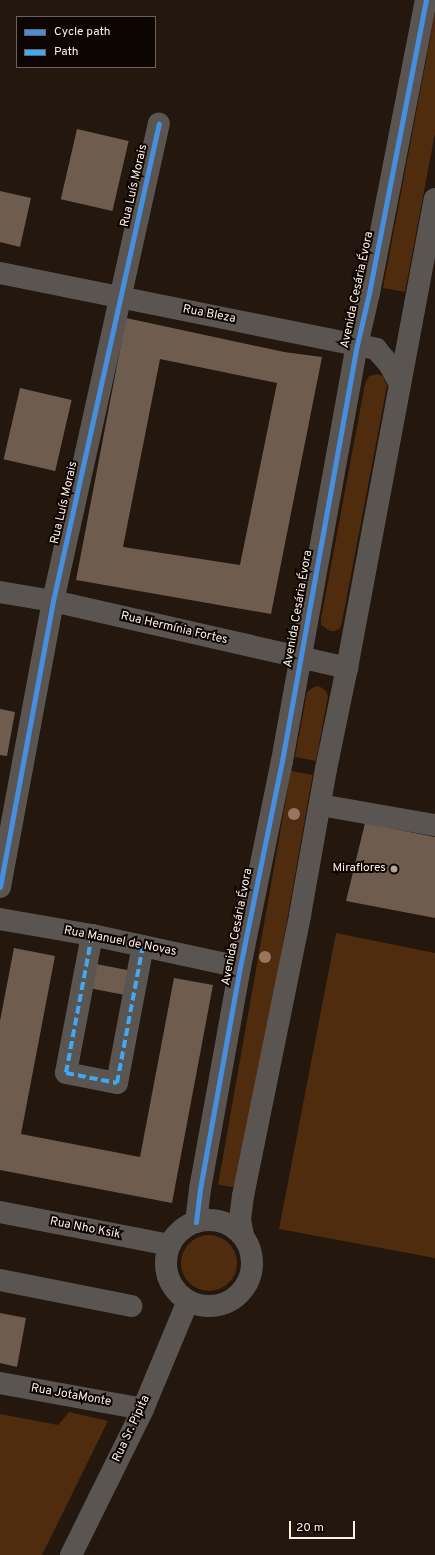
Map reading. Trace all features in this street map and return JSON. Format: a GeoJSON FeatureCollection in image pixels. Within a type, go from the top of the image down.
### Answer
{"type":"FeatureCollection","features":[{"type":"Feature","properties":{"kind":"street","name":"Avenida Cesária Évora"},"geometry":{"type":"LineString","coordinates":[[196,1222],[200,1189],[240,967],[301,658],[357,345],[369,293],[426,0]]}},
{"type":"Feature","properties":{"kind":"street","name":"Rua Luís Morais"},"geometry":{"type":"LineString","coordinates":[[0,887],[53,601],[159,124]]}},
{"type":"Feature","properties":{"kind":"street"},"geometry":{"type":"LineString","coordinates":[[243,1235],[233,1227],[221,1221],[209,1220],[196,1222],[185,1227],[176,1235],[170,1245],[166,1258],[166,1271],[178,1294],[188,1302],[205,1307],[222,1305],[235,1298],[245,1288],[251,1276],[253,1261],[250,1248],[243,1235],[240,1220],[244,1196],[300,915],[435,200]]}},
{"type":"Feature","properties":{"kind":"street","name":"Rua Bleza"},"geometry":{"type":"LineString","coordinates":[[0,273],[376,349],[389,364],[400,384]]}},
{"type":"Feature","properties":{"kind":"street","name":"Rua Hermínia Fortes"},"geometry":{"type":"LineString","coordinates":[[0,592],[53,601],[347,668]]}},
{"type":"Feature","properties":{"kind":"street"},"geometry":{"type":"LineString","coordinates":[[320,804],[435,825]]}},
{"type":"Feature","properties":{"kind":"street","name":"Rua Manuel de Novas"},"geometry":{"type":"LineString","coordinates":[[0,919],[92,935],[240,967]]}},
{"type":"Feature","properties":{"kind":"street"},"geometry":{"type":"LineString","coordinates":[[92,935],[66,1074],[117,1083],[143,946]]}},
{"type":"Feature","properties":{"kind":"street","name":"Rua Nho Ksik"},"geometry":{"type":"LineString","coordinates":[[0,1212],[170,1245]]}},
{"type":"Feature","properties":{"kind":"street"},"geometry":{"type":"LineString","coordinates":[[0,1280],[130,1306]]}},
{"type":"Feature","properties":{"kind":"street","name":"Rua Sr. Pipita"},"geometry":{"type":"LineString","coordinates":[[71,1555],[143,1409],[188,1302]]}},
{"type":"Feature","properties":{"kind":"street","name":"Rua JotaMonte"},"geometry":{"type":"LineString","coordinates":[[0,1382],[143,1409]]}},
{"type":"Feature","properties":{"kind":"shaded area"},"geometry":{"type":"Polygon","coordinates":[[[435,13],[435,133],[405,292],[383,288],[435,13]]]}},
{"type":"Feature","properties":{"kind":"shaded area"},"geometry":{"type":"Polygon","coordinates":[[[378,374],[383,376],[387,386],[342,622],[340,628],[335,631],[330,631],[321,625],[321,619],[365,384],[369,376],[378,374]]]}},
{"type":"Feature","properties":{"kind":"shaded area"},"geometry":{"type":"Polygon","coordinates":[[[319,686],[326,691],[328,696],[316,761],[295,757],[307,692],[314,687],[319,686]]]}},
{"type":"Feature","properties":{"kind":"shaded area"},"geometry":{"type":"Polygon","coordinates":[[[291,771],[313,775],[240,1188],[218,1185],[291,771]]]}},
{"type":"Feature","properties":{"kind":"shaded area"},"geometry":{"type":"Polygon","coordinates":[[[336,933],[435,953],[435,1258],[279,1229],[336,933]]]}},
{"type":"Feature","properties":{"kind":"shaded area"},"geometry":{"type":"Polygon","coordinates":[[[203,1235],[215,1235],[225,1239],[233,1247],[237,1257],[237,1269],[233,1279],[225,1287],[215,1291],[203,1291],[193,1287],[185,1279],[181,1269],[181,1257],[185,1247],[193,1239],[203,1235]]]}},
{"type":"Feature","properties":{"kind":"shaded area"},"geometry":{"type":"Polygon","coordinates":[[[69,1412],[108,1421],[42,1555],[0,1555],[0,1414],[58,1425],[69,1412]]]}},
{"type":"Feature","properties":{"kind":"building"},"geometry":{"type":"Polygon","coordinates":[[[77,129],[129,141],[112,211],[61,199],[77,129]]]}},
{"type":"Feature","properties":{"kind":"building"},"geometry":{"type":"Polygon","coordinates":[[[0,191],[31,198],[20,247],[0,242],[0,191]]]}},
{"type":"Feature","properties":{"kind":"building"},"geometry":{"type":"Polygon","coordinates":[[[126,318],[284,352],[322,357],[271,614],[76,580],[126,318]],[[160,359],[123,547],[240,565],[277,383],[160,359]]]}},
{"type":"Feature","properties":{"kind":"building"},"geometry":{"type":"Polygon","coordinates":[[[20,388],[72,400],[55,471],[4,459],[20,388]]]}},
{"type":"Feature","properties":{"kind":"building"},"geometry":{"type":"Polygon","coordinates":[[[0,709],[15,712],[7,756],[0,755],[0,709]]]}},
{"type":"Feature","properties":{"kind":"building","name":"Miraflores"},"geometry":{"type":"Polygon","coordinates":[[[365,823],[435,837],[435,918],[346,901],[365,823]]]}},
{"type":"Feature","properties":{"kind":"building"},"geometry":{"type":"Polygon","coordinates":[[[14,948],[55,956],[21,1134],[140,1157],[174,978],[213,985],[172,1203],[0,1170],[0,1021],[14,948]]]}},
{"type":"Feature","properties":{"kind":"building"},"geometry":{"type":"Polygon","coordinates":[[[96,964],[128,970],[124,995],[91,989],[96,964]]]}},
{"type":"Feature","properties":{"kind":"building"},"geometry":{"type":"Polygon","coordinates":[[[0,1313],[26,1318],[17,1367],[0,1363],[0,1313]]]}},
{"type":"Feature","properties":{"kind":"marked path"},"geometry":{"type":"LineString","coordinates":[[92,935],[66,1073],[117,1083],[143,946]]}},
{"type":"Feature","properties":{"kind":"cycle path"},"geometry":{"type":"LineString","coordinates":[[196,1222],[200,1189],[240,967],[282,761],[357,345],[369,293],[426,0]]}},
{"type":"Feature","properties":{"kind":"cycle path"},"geometry":{"type":"LineString","coordinates":[[0,887],[53,601],[159,124]]}},
{"type":"Feature","properties":{"kind":"place","name":"Miraflores"},"geometry":{"type":"Point","coordinates":[394,869]}}]}
